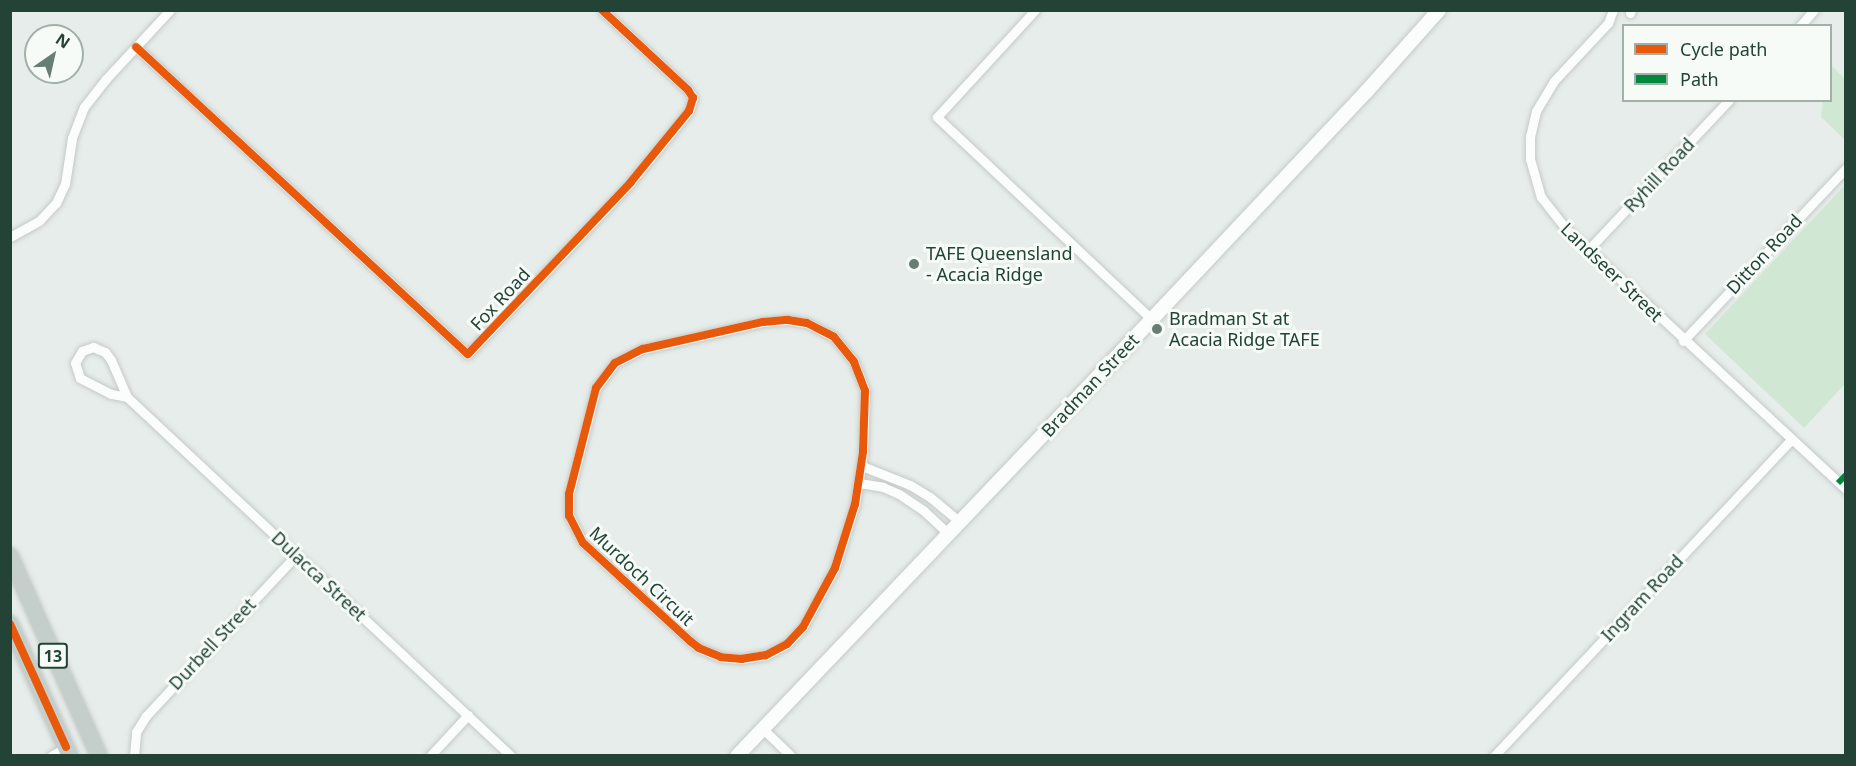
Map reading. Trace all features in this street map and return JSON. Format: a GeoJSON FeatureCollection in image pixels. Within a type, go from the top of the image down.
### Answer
{"type":"FeatureCollection","features":[{"type":"Feature","properties":{"kind":"highway","name":"13"},"geometry":{"type":"LineString","coordinates":[[10,556],[99,756]]}},
{"type":"Feature","properties":{"kind":"highway","name":"13"},"geometry":{"type":"LineString","coordinates":[[10,624],[63,753]]}},
{"type":"Feature","properties":{"kind":"main road","name":"Bradman Street"},"geometry":{"type":"LineString","coordinates":[[737,756],[1366,92],[1438,10]]}},
{"type":"Feature","properties":{"kind":"street"},"geometry":{"type":"LineString","coordinates":[[10,237],[39,221],[56,203],[65,184],[72,138],[84,107],[170,10]]}},
{"type":"Feature","properties":{"kind":"street","name":"Fox Road"},"geometry":{"type":"LineString","coordinates":[[136,47],[468,354],[630,183],[689,111],[693,98],[688,90],[602,10]]}},
{"type":"Feature","properties":{"kind":"street"},"geometry":{"type":"LineString","coordinates":[[1035,10],[937,117],[1151,319]]}},
{"type":"Feature","properties":{"kind":"street","name":"Landseer Street"},"geometry":{"type":"LineString","coordinates":[[1612,10],[1608,23],[1548,88],[1536,111],[1530,136],[1532,171],[1541,197],[1560,222],[1588,250],[1842,486]]}},
{"type":"Feature","properties":{"kind":"street"},"geometry":{"type":"LineString","coordinates":[[1802,24],[1814,10]]}},
{"type":"Feature","properties":{"kind":"street","name":"Ryhill Road"},"geometry":{"type":"LineString","coordinates":[[1588,250],[1728,102]]}},
{"type":"Feature","properties":{"kind":"street","name":"Ditton Road"},"geometry":{"type":"LineString","coordinates":[[1683,340],[1845,168]]}},
{"type":"Feature","properties":{"kind":"street","name":"Murdoch Circuit"},"geometry":{"type":"LineString","coordinates":[[788,320],[817,327],[834,337],[854,362],[865,391],[862,466],[843,547],[809,619],[794,638],[777,650],[742,659],[711,654],[690,641],[583,543],[568,516],[569,494],[596,388],[615,363],[643,348],[763,322],[788,320]]}},
{"type":"Feature","properties":{"kind":"street","name":"Dulacca Street"},"geometry":{"type":"LineString","coordinates":[[127,397],[111,394],[80,378],[74,367],[82,351],[93,347],[105,352],[111,360],[127,397],[511,756]]}},
{"type":"Feature","properties":{"kind":"street","name":"Ingram Road"},"geometry":{"type":"LineString","coordinates":[[1494,756],[1791,440]]}},
{"type":"Feature","properties":{"kind":"street"},"geometry":{"type":"LineString","coordinates":[[862,466],[910,485],[930,497],[959,521]]}},
{"type":"Feature","properties":{"kind":"street"},"geometry":{"type":"LineString","coordinates":[[1842,486],[1845,475]]}},
{"type":"Feature","properties":{"kind":"street"},"geometry":{"type":"LineString","coordinates":[[859,483],[883,487],[899,494],[924,511],[948,533]]}},
{"type":"Feature","properties":{"kind":"street","name":"Durbell Street"},"geometry":{"type":"LineString","coordinates":[[134,756],[135,737],[146,716],[296,555]]}},
{"type":"Feature","properties":{"kind":"street"},"geometry":{"type":"LineString","coordinates":[[430,756],[468,715]]}},
{"type":"Feature","properties":{"kind":"street"},"geometry":{"type":"LineString","coordinates":[[763,729],[792,756]]}},
{"type":"Feature","properties":{"kind":"green space"},"geometry":{"type":"Polygon","coordinates":[[[1832,66],[1845,79],[1845,140],[1821,117],[1823,102],[1832,102],[1832,66]]]}},
{"type":"Feature","properties":{"kind":"green space"},"geometry":{"type":"Polygon","coordinates":[[[1845,185],[1845,384],[1804,428],[1705,334],[1845,185]]]}},
{"type":"Feature","properties":{"kind":"marked path"},"geometry":{"type":"LineString","coordinates":[[1838,483],[1846,475]]}},
{"type":"Feature","properties":{"kind":"cycle path"},"geometry":{"type":"LineString","coordinates":[[136,47],[468,354],[630,183],[689,111],[693,98],[688,90],[602,10]]}},
{"type":"Feature","properties":{"kind":"cycle path"},"geometry":{"type":"LineString","coordinates":[[788,320],[807,323],[834,337],[854,362],[865,391],[863,452],[855,504],[835,568],[803,627],[787,644],[766,655],[742,659],[721,657],[699,648],[690,641],[583,543],[569,516],[569,494],[596,388],[615,363],[643,349],[763,322],[788,320]]}},
{"type":"Feature","properties":{"kind":"cycle path"},"geometry":{"type":"LineString","coordinates":[[10,624],[66,747]]}},
{"type":"Feature","properties":{"kind":"place","name":"TAFE Queensland - Acacia Ridge"},"geometry":{"type":"Point","coordinates":[914,264]}},
{"type":"Feature","properties":{"kind":"place","name":"Bradman St at Acacia Ridge TAFE"},"geometry":{"type":"Point","coordinates":[1157,329]}}]}
